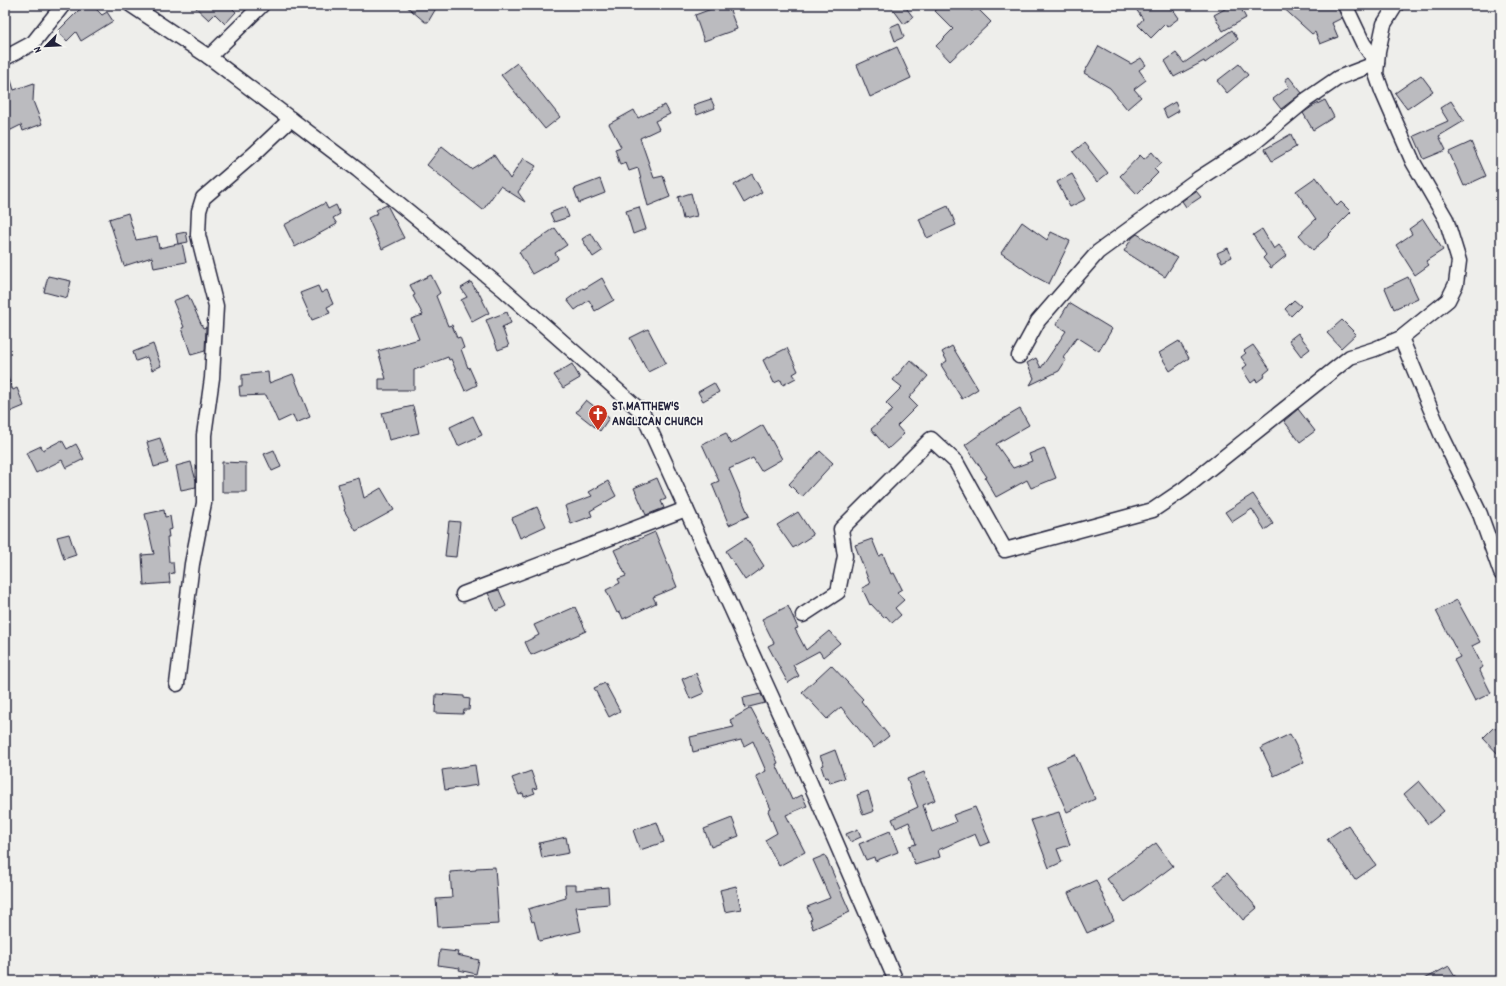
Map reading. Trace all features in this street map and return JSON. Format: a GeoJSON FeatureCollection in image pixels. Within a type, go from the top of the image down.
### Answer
{"type":"FeatureCollection","features":[{"type":"Feature","properties":{"kind":"street"},"geometry":{"type":"LineString","coordinates":[[5,58],[32,42],[63,5]]}},
{"type":"Feature","properties":{"kind":"street"},"geometry":{"type":"LineString","coordinates":[[131,5],[209,57],[358,170],[503,289],[642,412],[799,757],[896,981]]}},
{"type":"Feature","properties":{"kind":"street"},"geometry":{"type":"LineString","coordinates":[[209,57],[262,5]]}},
{"type":"Feature","properties":{"kind":"street"},"geometry":{"type":"LineString","coordinates":[[1345,5],[1362,42],[1377,63]]}},
{"type":"Feature","properties":{"kind":"street"},"geometry":{"type":"LineString","coordinates":[[803,615],[838,592],[845,556],[841,529],[931,439],[956,462],[1005,550],[1066,535],[1153,510],[1184,489],[1350,357],[1375,349],[1401,338],[1448,300],[1456,284],[1459,261],[1446,219],[1413,162],[1376,74],[1384,24],[1396,5]]}},
{"type":"Feature","properties":{"kind":"street"},"geometry":{"type":"LineString","coordinates":[[1019,356],[1038,321],[1098,252],[1198,179],[1254,143],[1306,100],[1338,78],[1377,63]]}},
{"type":"Feature","properties":{"kind":"street"},"geometry":{"type":"LineString","coordinates":[[177,684],[192,564],[204,503],[204,435],[212,378],[216,306],[198,235],[198,211],[203,198],[254,154],[291,119]]}},
{"type":"Feature","properties":{"kind":"street"},"geometry":{"type":"LineString","coordinates":[[1401,338],[1441,434],[1480,514],[1501,573]]}},
{"type":"Feature","properties":{"kind":"street"},"geometry":{"type":"LineString","coordinates":[[463,594],[686,509]]}},
{"type":"Feature","properties":{"kind":"building"},"geometry":{"type":"Polygon","coordinates":[[[84,5],[92,5],[102,15],[107,12],[113,21],[81,41],[76,32],[67,41],[58,31],[84,5]]]}},
{"type":"Feature","properties":{"kind":"building"},"geometry":{"type":"Polygon","coordinates":[[[193,5],[229,5],[236,12],[225,24],[215,14],[209,20],[193,5]]]}},
{"type":"Feature","properties":{"kind":"building"},"geometry":{"type":"Polygon","coordinates":[[[405,5],[438,5],[428,22],[425,22],[405,5]]]}},
{"type":"Feature","properties":{"kind":"building"},"geometry":{"type":"Polygon","coordinates":[[[722,5],[728,5],[737,29],[704,41],[695,15],[722,5]]]}},
{"type":"Feature","properties":{"kind":"building"},"geometry":{"type":"Polygon","coordinates":[[[890,5],[904,5],[913,17],[904,24],[890,5]]]}},
{"type":"Feature","properties":{"kind":"building"},"geometry":{"type":"Polygon","coordinates":[[[941,5],[965,5],[972,11],[976,7],[991,22],[950,61],[936,46],[953,29],[935,11],[941,5]]]}},
{"type":"Feature","properties":{"kind":"building"},"geometry":{"type":"Polygon","coordinates":[[[1133,5],[1170,5],[1179,18],[1167,27],[1165,24],[1151,38],[1138,25],[1143,19],[1133,5]]]}},
{"type":"Feature","properties":{"kind":"building"},"geometry":{"type":"Polygon","coordinates":[[[1232,5],[1239,5],[1246,18],[1223,31],[1214,15],[1232,5]]]}},
{"type":"Feature","properties":{"kind":"building"},"geometry":{"type":"Polygon","coordinates":[[[1280,5],[1337,5],[1342,18],[1332,23],[1338,37],[1320,44],[1315,32],[1312,34],[1280,5]]]}},
{"type":"Feature","properties":{"kind":"building"},"geometry":{"type":"Polygon","coordinates":[[[899,23],[904,37],[895,41],[890,27],[899,23]]]}},
{"type":"Feature","properties":{"kind":"building"},"geometry":{"type":"Polygon","coordinates":[[[1232,30],[1238,39],[1205,63],[1204,61],[1174,77],[1165,61],[1176,53],[1184,63],[1232,30]]]}},
{"type":"Feature","properties":{"kind":"building"},"geometry":{"type":"Polygon","coordinates":[[[1099,46],[1131,64],[1141,58],[1146,65],[1139,70],[1146,80],[1134,89],[1141,97],[1127,109],[1110,88],[1084,73],[1099,46]]]}},
{"type":"Feature","properties":{"kind":"building"},"geometry":{"type":"Polygon","coordinates":[[[897,47],[911,78],[870,97],[857,65],[897,47]]]}},
{"type":"Feature","properties":{"kind":"building"},"geometry":{"type":"Polygon","coordinates":[[[517,63],[560,117],[545,129],[501,75],[517,63]]]}},
{"type":"Feature","properties":{"kind":"building"},"geometry":{"type":"Polygon","coordinates":[[[1239,64],[1248,75],[1227,93],[1217,81],[1239,64]]]}},
{"type":"Feature","properties":{"kind":"building"},"geometry":{"type":"Polygon","coordinates":[[[7,67],[14,90],[34,83],[33,101],[42,124],[23,131],[21,125],[5,133],[5,68],[7,67]]]}},
{"type":"Feature","properties":{"kind":"building"},"geometry":{"type":"Polygon","coordinates":[[[1421,75],[1433,91],[1407,109],[1395,93],[1421,75]]]}},
{"type":"Feature","properties":{"kind":"building"},"geometry":{"type":"Polygon","coordinates":[[[1289,77],[1302,93],[1281,109],[1273,99],[1289,87],[1285,80],[1289,77]]]}},
{"type":"Feature","properties":{"kind":"building"},"geometry":{"type":"Polygon","coordinates":[[[711,99],[715,108],[697,115],[693,105],[711,99]]]}},
{"type":"Feature","properties":{"kind":"building"},"geometry":{"type":"Polygon","coordinates":[[[1325,100],[1334,117],[1313,130],[1303,113],[1325,100]]]}},
{"type":"Feature","properties":{"kind":"building"},"geometry":{"type":"Polygon","coordinates":[[[1451,101],[1464,121],[1439,136],[1446,150],[1424,159],[1414,136],[1448,121],[1440,108],[1451,101]]]}},
{"type":"Feature","properties":{"kind":"building"},"geometry":{"type":"Polygon","coordinates":[[[1175,102],[1179,111],[1167,118],[1163,109],[1175,102]]]}},
{"type":"Feature","properties":{"kind":"building"},"geometry":{"type":"Polygon","coordinates":[[[665,105],[670,114],[655,121],[659,129],[640,138],[654,178],[663,176],[670,197],[648,206],[638,168],[629,171],[626,163],[620,165],[615,149],[621,147],[609,124],[634,110],[638,118],[665,105]]]}},
{"type":"Feature","properties":{"kind":"building"},"geometry":{"type":"Polygon","coordinates":[[[1291,134],[1296,147],[1272,161],[1265,149],[1291,134]]]}},
{"type":"Feature","properties":{"kind":"building"},"geometry":{"type":"Polygon","coordinates":[[[1471,142],[1486,176],[1464,186],[1449,152],[1471,142]]]}},
{"type":"Feature","properties":{"kind":"building"},"geometry":{"type":"Polygon","coordinates":[[[1084,143],[1108,173],[1097,182],[1073,152],[1084,143]]]}},
{"type":"Feature","properties":{"kind":"building"},"geometry":{"type":"Polygon","coordinates":[[[442,146],[471,169],[494,155],[510,179],[523,158],[536,166],[518,192],[525,202],[500,186],[483,210],[427,165],[442,146]]]}},
{"type":"Feature","properties":{"kind":"building"},"geometry":{"type":"Polygon","coordinates":[[[1152,152],[1161,163],[1154,169],[1158,173],[1137,194],[1120,176],[1140,155],[1144,159],[1152,152]]]}},
{"type":"Feature","properties":{"kind":"building"},"geometry":{"type":"Polygon","coordinates":[[[752,174],[762,192],[744,203],[734,185],[752,174]]]}},
{"type":"Feature","properties":{"kind":"building"},"geometry":{"type":"Polygon","coordinates":[[[1072,174],[1086,199],[1070,207],[1057,182],[1072,174]]]}},
{"type":"Feature","properties":{"kind":"building"},"geometry":{"type":"Polygon","coordinates":[[[1316,177],[1337,206],[1341,202],[1351,212],[1329,234],[1330,235],[1313,250],[1299,235],[1316,219],[1296,191],[1316,177]]]}},
{"type":"Feature","properties":{"kind":"building"},"geometry":{"type":"Polygon","coordinates":[[[600,179],[605,193],[579,203],[574,189],[600,179]]]}},
{"type":"Feature","properties":{"kind":"building"},"geometry":{"type":"Polygon","coordinates":[[[1196,191],[1201,197],[1186,207],[1182,201],[1196,191]]]}},
{"type":"Feature","properties":{"kind":"building"},"geometry":{"type":"Polygon","coordinates":[[[691,193],[697,216],[683,219],[678,197],[691,193]]]}},
{"type":"Feature","properties":{"kind":"building"},"geometry":{"type":"Polygon","coordinates":[[[325,203],[328,209],[336,205],[340,214],[333,218],[337,224],[295,247],[284,225],[325,203]]]}},
{"type":"Feature","properties":{"kind":"building"},"geometry":{"type":"Polygon","coordinates":[[[387,205],[404,238],[382,249],[368,218],[378,213],[376,210],[387,205]]]}},
{"type":"Feature","properties":{"kind":"building"},"geometry":{"type":"Polygon","coordinates":[[[948,206],[956,225],[927,238],[919,219],[948,206]]]}},
{"type":"Feature","properties":{"kind":"building"},"geometry":{"type":"Polygon","coordinates":[[[565,207],[569,217],[554,222],[550,213],[565,207]]]}},
{"type":"Feature","properties":{"kind":"building"},"geometry":{"type":"Polygon","coordinates":[[[639,207],[646,229],[633,234],[626,211],[639,207]]]}},
{"type":"Feature","properties":{"kind":"building"},"geometry":{"type":"Polygon","coordinates":[[[128,213],[136,240],[157,236],[159,248],[182,243],[186,262],[154,268],[152,257],[124,266],[109,219],[128,213]]]}},
{"type":"Feature","properties":{"kind":"building"},"geometry":{"type":"Polygon","coordinates":[[[1423,219],[1443,250],[1426,261],[1429,265],[1415,275],[1396,245],[1412,234],[1409,229],[1423,219]]]}},
{"type":"Feature","properties":{"kind":"building"},"geometry":{"type":"Polygon","coordinates":[[[1022,222],[1047,240],[1051,232],[1070,241],[1049,284],[1034,276],[1001,253],[1022,222]]]}},
{"type":"Feature","properties":{"kind":"building"},"geometry":{"type":"Polygon","coordinates":[[[555,228],[567,245],[555,253],[558,258],[557,260],[532,274],[519,252],[555,228]]]}},
{"type":"Feature","properties":{"kind":"building"},"geometry":{"type":"Polygon","coordinates":[[[1262,229],[1274,249],[1279,245],[1287,255],[1271,268],[1263,258],[1266,255],[1253,235],[1262,229]]]}},
{"type":"Feature","properties":{"kind":"building"},"geometry":{"type":"Polygon","coordinates":[[[186,232],[188,242],[178,244],[176,234],[186,232]]]}},
{"type":"Feature","properties":{"kind":"building"},"geometry":{"type":"Polygon","coordinates":[[[591,233],[602,251],[593,257],[582,239],[591,233]]]}},
{"type":"Feature","properties":{"kind":"building"},"geometry":{"type":"Polygon","coordinates":[[[1137,234],[1177,258],[1165,277],[1124,251],[1132,238],[1137,234]]]}},
{"type":"Feature","properties":{"kind":"building"},"geometry":{"type":"Polygon","coordinates":[[[1228,248],[1232,257],[1222,262],[1217,253],[1228,248]]]}},
{"type":"Feature","properties":{"kind":"building"},"geometry":{"type":"Polygon","coordinates":[[[431,275],[440,293],[436,296],[448,326],[452,325],[457,338],[460,337],[464,348],[461,349],[468,368],[469,367],[477,385],[465,391],[451,359],[449,360],[448,357],[414,370],[414,390],[379,390],[379,379],[386,379],[378,351],[419,339],[411,319],[423,315],[413,296],[415,295],[410,285],[431,275]]]}},
{"type":"Feature","properties":{"kind":"building"},"geometry":{"type":"Polygon","coordinates":[[[48,276],[71,281],[67,298],[44,292],[48,276]]]}},
{"type":"Feature","properties":{"kind":"building"},"geometry":{"type":"Polygon","coordinates":[[[1408,277],[1418,298],[1394,309],[1385,288],[1408,277]]]}},
{"type":"Feature","properties":{"kind":"building"},"geometry":{"type":"Polygon","coordinates":[[[602,278],[614,300],[595,311],[589,300],[575,310],[567,300],[583,288],[584,289],[602,278]]]}},
{"type":"Feature","properties":{"kind":"building"},"geometry":{"type":"Polygon","coordinates":[[[471,282],[477,292],[478,291],[489,313],[472,322],[461,300],[467,297],[461,288],[471,282]]]}},
{"type":"Feature","properties":{"kind":"building"},"geometry":{"type":"Polygon","coordinates":[[[318,286],[321,293],[327,290],[333,304],[327,307],[330,313],[312,320],[300,293],[318,286]]]}},
{"type":"Feature","properties":{"kind":"building"},"geometry":{"type":"Polygon","coordinates":[[[188,295],[203,328],[206,327],[205,351],[191,355],[182,328],[184,327],[173,301],[188,295]]]}},
{"type":"Feature","properties":{"kind":"building"},"geometry":{"type":"Polygon","coordinates":[[[1294,300],[1301,306],[1291,316],[1285,309],[1294,300]]]}},
{"type":"Feature","properties":{"kind":"building"},"geometry":{"type":"Polygon","coordinates":[[[1069,303],[1112,329],[1099,351],[1077,337],[1063,358],[1066,360],[1059,371],[1030,385],[1034,378],[1027,363],[1036,358],[1041,368],[1066,331],[1056,325],[1069,303]]]}},
{"type":"Feature","properties":{"kind":"building"},"geometry":{"type":"Polygon","coordinates":[[[507,312],[511,323],[502,327],[509,346],[498,350],[486,320],[507,312]]]}},
{"type":"Feature","properties":{"kind":"building"},"geometry":{"type":"Polygon","coordinates":[[[1342,320],[1356,334],[1341,348],[1327,333],[1342,320]]]}},
{"type":"Feature","properties":{"kind":"building"},"geometry":{"type":"Polygon","coordinates":[[[648,329],[666,363],[648,372],[630,338],[648,329]]]}},
{"type":"Feature","properties":{"kind":"building"},"geometry":{"type":"Polygon","coordinates":[[[1298,333],[1310,349],[1301,356],[1289,340],[1298,333]]]}},
{"type":"Feature","properties":{"kind":"building"},"geometry":{"type":"Polygon","coordinates":[[[1179,341],[1189,358],[1170,371],[1159,353],[1179,341]]]}},
{"type":"Feature","properties":{"kind":"building"},"geometry":{"type":"Polygon","coordinates":[[[153,344],[161,366],[152,370],[147,357],[136,361],[133,352],[153,344]]]}},
{"type":"Feature","properties":{"kind":"building"},"geometry":{"type":"Polygon","coordinates":[[[1253,345],[1270,369],[1264,374],[1265,376],[1257,382],[1256,379],[1251,383],[1242,369],[1247,365],[1241,357],[1246,353],[1244,351],[1253,345]]]}},
{"type":"Feature","properties":{"kind":"building"},"geometry":{"type":"Polygon","coordinates":[[[952,346],[978,389],[962,399],[941,365],[947,361],[942,352],[952,346]]]}},
{"type":"Feature","properties":{"kind":"building"},"geometry":{"type":"Polygon","coordinates":[[[787,348],[798,371],[793,374],[796,378],[783,385],[781,380],[774,383],[763,360],[787,348]]]}},
{"type":"Feature","properties":{"kind":"building"},"geometry":{"type":"Polygon","coordinates":[[[910,360],[928,376],[909,398],[917,406],[897,426],[904,434],[888,449],[871,429],[893,410],[886,403],[902,387],[893,380],[910,360]]]}},
{"type":"Feature","properties":{"kind":"building"},"geometry":{"type":"Polygon","coordinates":[[[572,364],[580,378],[563,388],[554,375],[572,364]]]}},
{"type":"Feature","properties":{"kind":"building"},"geometry":{"type":"Polygon","coordinates":[[[5,371],[13,390],[17,388],[24,406],[5,414],[5,371]]]}},
{"type":"Feature","properties":{"kind":"building"},"geometry":{"type":"Polygon","coordinates":[[[268,372],[269,383],[293,374],[310,417],[296,423],[293,415],[278,422],[266,395],[240,396],[239,386],[242,386],[242,375],[268,372]]]}},
{"type":"Feature","properties":{"kind":"building"},"geometry":{"type":"Polygon","coordinates":[[[714,383],[719,392],[703,401],[698,392],[714,383]]]}},
{"type":"Feature","properties":{"kind":"building"},"geometry":{"type":"Polygon","coordinates":[[[586,400],[609,418],[600,431],[576,412],[586,400]]]}},
{"type":"Feature","properties":{"kind":"building"},"geometry":{"type":"Polygon","coordinates":[[[413,406],[419,433],[389,440],[382,413],[413,406]]]}},
{"type":"Feature","properties":{"kind":"building"},"geometry":{"type":"Polygon","coordinates":[[[1020,409],[1029,425],[996,444],[1013,468],[1032,461],[1029,454],[1044,448],[1056,478],[1031,488],[1027,480],[996,497],[985,478],[987,477],[965,445],[996,423],[1020,409]]]}},
{"type":"Feature","properties":{"kind":"building"},"geometry":{"type":"Polygon","coordinates":[[[1298,409],[1315,431],[1300,442],[1284,421],[1298,409]]]}},
{"type":"Feature","properties":{"kind":"building"},"geometry":{"type":"Polygon","coordinates":[[[473,416],[482,435],[458,446],[450,427],[473,416]]]}},
{"type":"Feature","properties":{"kind":"building"},"geometry":{"type":"Polygon","coordinates":[[[763,425],[782,459],[761,471],[753,458],[729,469],[749,516],[729,525],[712,484],[719,481],[702,444],[726,433],[731,444],[763,425]]]}},
{"type":"Feature","properties":{"kind":"building"},"geometry":{"type":"Polygon","coordinates":[[[160,438],[168,463],[154,467],[147,442],[160,438]]]}},
{"type":"Feature","properties":{"kind":"building"},"geometry":{"type":"Polygon","coordinates":[[[62,440],[67,449],[76,444],[84,459],[66,468],[62,460],[36,473],[26,453],[41,446],[43,450],[62,440]]]}},
{"type":"Feature","properties":{"kind":"building"},"geometry":{"type":"Polygon","coordinates":[[[274,450],[281,467],[272,471],[264,454],[274,450]]]}},
{"type":"Feature","properties":{"kind":"building"},"geometry":{"type":"Polygon","coordinates":[[[820,451],[833,463],[802,497],[789,484],[820,451]]]}},
{"type":"Feature","properties":{"kind":"building"},"geometry":{"type":"Polygon","coordinates":[[[191,462],[196,487],[181,490],[176,466],[191,462]]]}},
{"type":"Feature","properties":{"kind":"building"},"geometry":{"type":"Polygon","coordinates":[[[222,462],[246,463],[246,492],[222,492],[222,462]]]}},
{"type":"Feature","properties":{"kind":"building"},"geometry":{"type":"Polygon","coordinates":[[[359,478],[364,498],[381,488],[394,510],[356,531],[344,510],[338,484],[359,478]]]}},
{"type":"Feature","properties":{"kind":"building"},"geometry":{"type":"Polygon","coordinates":[[[657,478],[666,499],[661,501],[664,508],[646,515],[634,488],[657,478]]]}},
{"type":"Feature","properties":{"kind":"building"},"geometry":{"type":"Polygon","coordinates":[[[608,481],[616,496],[590,511],[592,516],[571,524],[565,506],[592,496],[589,492],[608,481]]]}},
{"type":"Feature","properties":{"kind":"building"},"geometry":{"type":"Polygon","coordinates":[[[1253,494],[1273,524],[1265,530],[1252,509],[1232,522],[1225,512],[1253,494]]]}},
{"type":"Feature","properties":{"kind":"building"},"geometry":{"type":"Polygon","coordinates":[[[537,507],[546,526],[520,538],[512,518],[537,507]]]}},
{"type":"Feature","properties":{"kind":"building"},"geometry":{"type":"Polygon","coordinates":[[[164,510],[165,517],[170,516],[172,529],[168,530],[169,537],[167,537],[169,562],[173,562],[174,573],[169,574],[170,583],[144,585],[142,555],[154,554],[145,514],[164,510]]]}},
{"type":"Feature","properties":{"kind":"building"},"geometry":{"type":"Polygon","coordinates":[[[798,512],[813,535],[793,548],[777,525],[798,512]]]}},
{"type":"Feature","properties":{"kind":"building"},"geometry":{"type":"Polygon","coordinates":[[[449,521],[460,522],[456,557],[445,556],[449,521]]]}},
{"type":"Feature","properties":{"kind":"building"},"geometry":{"type":"Polygon","coordinates":[[[655,532],[677,587],[653,597],[656,603],[623,619],[620,612],[617,613],[606,590],[620,583],[618,579],[626,576],[614,550],[655,532]]]}},
{"type":"Feature","properties":{"kind":"building"},"geometry":{"type":"Polygon","coordinates":[[[69,534],[76,555],[64,559],[57,537],[69,534]]]}},
{"type":"Feature","properties":{"kind":"building"},"geometry":{"type":"Polygon","coordinates":[[[746,538],[764,566],[745,580],[726,551],[746,538]]]}},
{"type":"Feature","properties":{"kind":"building"},"geometry":{"type":"Polygon","coordinates":[[[872,539],[879,556],[883,554],[891,574],[894,573],[902,589],[897,592],[904,600],[895,608],[901,615],[892,623],[886,616],[884,618],[871,604],[870,605],[862,588],[870,584],[855,545],[872,539]]]}},
{"type":"Feature","properties":{"kind":"building"},"geometry":{"type":"Polygon","coordinates":[[[499,590],[506,606],[496,611],[488,593],[499,590]]]}},
{"type":"Feature","properties":{"kind":"building"},"geometry":{"type":"Polygon","coordinates":[[[1457,600],[1480,642],[1472,646],[1483,667],[1479,669],[1491,693],[1475,701],[1454,660],[1460,657],[1436,611],[1457,600]]]}},
{"type":"Feature","properties":{"kind":"building"},"geometry":{"type":"Polygon","coordinates":[[[788,606],[798,628],[795,629],[806,650],[829,631],[840,643],[823,657],[819,651],[793,665],[799,676],[788,683],[768,646],[774,643],[762,619],[788,606]]]}},
{"type":"Feature","properties":{"kind":"building"},"geometry":{"type":"Polygon","coordinates":[[[575,607],[586,631],[531,655],[525,642],[539,635],[534,625],[575,607]]]}},
{"type":"Feature","properties":{"kind":"building"},"geometry":{"type":"Polygon","coordinates":[[[831,665],[863,699],[861,701],[889,736],[874,748],[841,707],[827,719],[802,692],[831,665]]]}},
{"type":"Feature","properties":{"kind":"building"},"geometry":{"type":"Polygon","coordinates":[[[696,673],[704,693],[690,699],[682,679],[696,673]]]}},
{"type":"Feature","properties":{"kind":"building"},"geometry":{"type":"Polygon","coordinates":[[[605,683],[620,711],[609,717],[594,688],[605,683]]]}},
{"type":"Feature","properties":{"kind":"building"},"geometry":{"type":"Polygon","coordinates":[[[436,694],[464,696],[464,698],[470,699],[469,710],[464,710],[463,714],[435,713],[436,694]]]}},
{"type":"Feature","properties":{"kind":"building"},"geometry":{"type":"Polygon","coordinates":[[[761,694],[765,703],[745,708],[743,698],[761,694]]]}},
{"type":"Feature","properties":{"kind":"building"},"geometry":{"type":"Polygon","coordinates":[[[751,708],[767,738],[778,763],[776,764],[792,800],[802,795],[807,806],[786,815],[805,852],[779,866],[765,840],[777,833],[768,811],[771,809],[756,776],[766,771],[753,741],[744,746],[741,740],[693,752],[690,737],[734,727],[730,720],[751,708]]]}},
{"type":"Feature","properties":{"kind":"building"},"geometry":{"type":"Polygon","coordinates":[[[1494,727],[1501,735],[1501,757],[1483,738],[1494,727]]]}},
{"type":"Feature","properties":{"kind":"building"},"geometry":{"type":"Polygon","coordinates":[[[1290,734],[1304,762],[1274,776],[1261,748],[1290,734]]]}},
{"type":"Feature","properties":{"kind":"building"},"geometry":{"type":"Polygon","coordinates":[[[835,750],[845,778],[830,783],[828,777],[825,778],[821,766],[824,765],[820,756],[835,750]]]}},
{"type":"Feature","properties":{"kind":"building"},"geometry":{"type":"Polygon","coordinates":[[[1075,754],[1095,799],[1067,812],[1047,767],[1075,754]]]}},
{"type":"Feature","properties":{"kind":"building"},"geometry":{"type":"Polygon","coordinates":[[[475,765],[478,785],[445,790],[442,770],[475,765]]]}},
{"type":"Feature","properties":{"kind":"building"},"geometry":{"type":"Polygon","coordinates":[[[531,771],[537,788],[533,789],[535,793],[524,797],[523,793],[519,795],[512,778],[531,771]]]}},
{"type":"Feature","properties":{"kind":"building"},"geometry":{"type":"Polygon","coordinates":[[[924,772],[935,800],[923,805],[932,832],[956,822],[953,815],[975,807],[990,842],[980,846],[975,834],[938,850],[940,857],[915,865],[909,846],[916,844],[909,822],[896,828],[892,819],[918,807],[907,779],[924,772]]]}},
{"type":"Feature","properties":{"kind":"building"},"geometry":{"type":"Polygon","coordinates":[[[1419,781],[1444,811],[1428,824],[1404,794],[1419,781]]]}},
{"type":"Feature","properties":{"kind":"building"},"geometry":{"type":"Polygon","coordinates":[[[868,791],[874,811],[863,815],[857,795],[868,791]]]}},
{"type":"Feature","properties":{"kind":"building"},"geometry":{"type":"Polygon","coordinates":[[[1059,812],[1070,845],[1057,849],[1062,862],[1049,868],[1031,820],[1059,812]]]}},
{"type":"Feature","properties":{"kind":"building"},"geometry":{"type":"Polygon","coordinates":[[[732,818],[739,836],[711,847],[704,829],[732,818]]]}},
{"type":"Feature","properties":{"kind":"building"},"geometry":{"type":"Polygon","coordinates":[[[657,822],[664,842],[640,850],[633,830],[657,822]]]}},
{"type":"Feature","properties":{"kind":"building"},"geometry":{"type":"Polygon","coordinates":[[[1348,825],[1376,865],[1355,880],[1327,839],[1348,825]]]}},
{"type":"Feature","properties":{"kind":"building"},"geometry":{"type":"Polygon","coordinates":[[[858,829],[861,837],[850,842],[846,834],[858,829]]]}},
{"type":"Feature","properties":{"kind":"building"},"geometry":{"type":"Polygon","coordinates":[[[890,831],[898,852],[875,861],[874,857],[866,860],[859,844],[890,831]]]}},
{"type":"Feature","properties":{"kind":"building"},"geometry":{"type":"Polygon","coordinates":[[[566,837],[569,853],[542,858],[539,843],[566,837]]]}},
{"type":"Feature","properties":{"kind":"building"},"geometry":{"type":"Polygon","coordinates":[[[1156,843],[1173,866],[1125,902],[1107,879],[1156,843]]]}},
{"type":"Feature","properties":{"kind":"building"},"geometry":{"type":"Polygon","coordinates":[[[825,855],[850,912],[813,929],[810,920],[812,919],[807,907],[830,898],[813,860],[825,855]]]}},
{"type":"Feature","properties":{"kind":"building"},"geometry":{"type":"Polygon","coordinates":[[[495,867],[499,924],[438,927],[436,899],[452,898],[450,872],[495,867]]]}},
{"type":"Feature","properties":{"kind":"building"},"geometry":{"type":"Polygon","coordinates":[[[1227,873],[1257,908],[1243,920],[1214,885],[1227,873]]]}},
{"type":"Feature","properties":{"kind":"building"},"geometry":{"type":"Polygon","coordinates":[[[1096,880],[1114,921],[1087,933],[1068,893],[1096,880]]]}},
{"type":"Feature","properties":{"kind":"building"},"geometry":{"type":"Polygon","coordinates":[[[565,885],[576,885],[576,890],[608,887],[609,904],[576,907],[581,931],[539,941],[534,921],[532,922],[528,909],[566,898],[565,885]]]}},
{"type":"Feature","properties":{"kind":"building"},"geometry":{"type":"Polygon","coordinates":[[[736,886],[741,909],[725,912],[720,890],[736,886]]]}},
{"type":"Feature","properties":{"kind":"building"},"geometry":{"type":"Polygon","coordinates":[[[440,950],[458,952],[457,955],[479,960],[476,974],[459,970],[460,968],[438,965],[440,950]]]}},
{"type":"Feature","properties":{"kind":"building"},"geometry":{"type":"Polygon","coordinates":[[[1449,966],[1458,981],[1421,981],[1449,966]]]}},
{"type":"Feature","properties":{"kind":"place","name":"ST MATTHEW'S ANGLICAN CHURCH"},"geometry":{"type":"Point","coordinates":[598,431]}}]}
